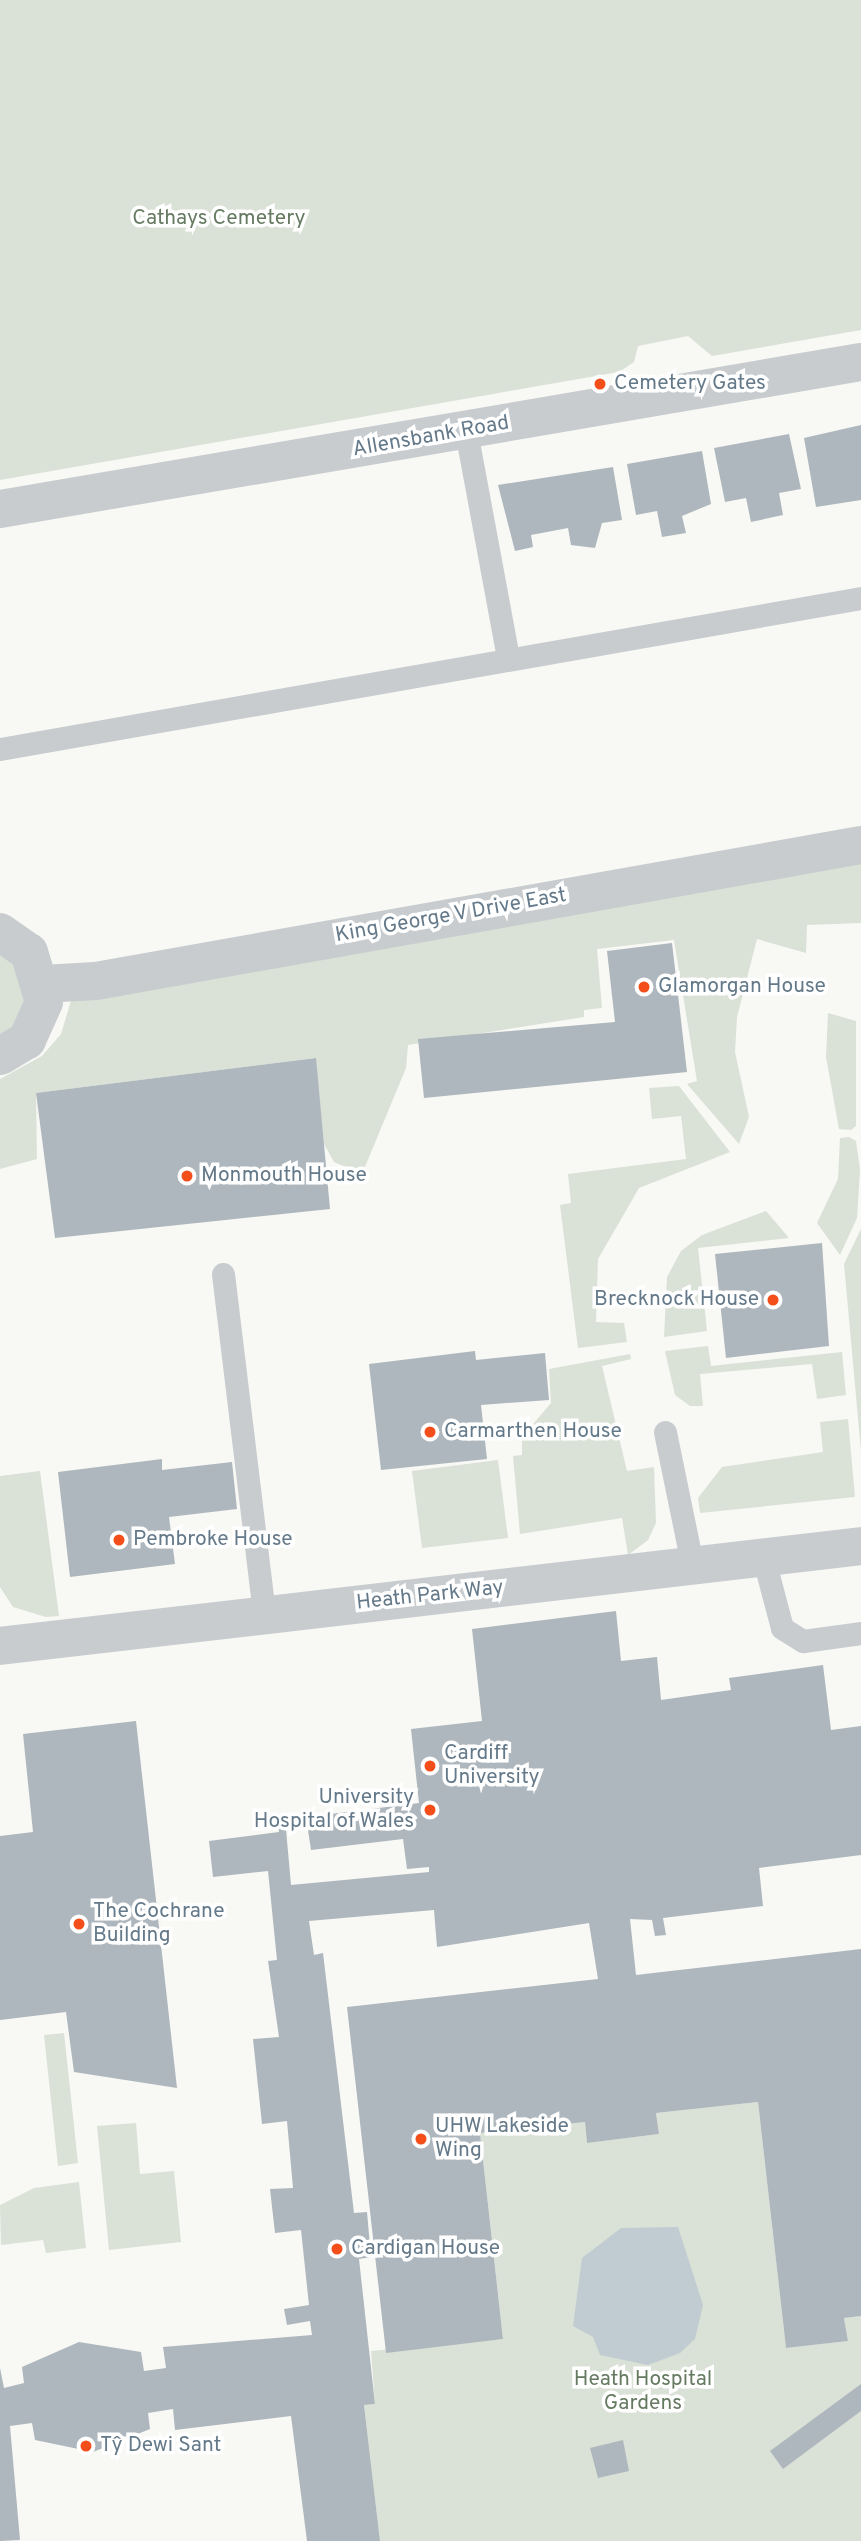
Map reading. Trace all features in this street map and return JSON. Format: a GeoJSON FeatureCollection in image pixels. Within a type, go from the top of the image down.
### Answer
{"type":"FeatureCollection","features":[{"type":"Feature","properties":{"kind":"street","name":"Allensbank Road"},"geometry":{"type":"LineString","coordinates":[[0,509],[861,362]]}},
{"type":"Feature","properties":{"kind":"street","name":"King George V Drive East"},"geometry":{"type":"LineString","coordinates":[[42,984],[96,981],[861,845]]}},
{"type":"Feature","properties":{"kind":"street"},"geometry":{"type":"LineString","coordinates":[[0,932],[29,952],[42,984],[38,1022],[27,1040],[0,1056]]}},
{"type":"Feature","properties":{"kind":"street","name":"Heath Park Way"},"geometry":{"type":"LineString","coordinates":[[0,1646],[861,1546]]}},
{"type":"Feature","properties":{"kind":"lane"},"geometry":{"type":"LineString","coordinates":[[466,431],[508,658]]}},
{"type":"Feature","properties":{"kind":"lane"},"geometry":{"type":"LineString","coordinates":[[0,749],[861,597]]}},
{"type":"Feature","properties":{"kind":"lane"},"geometry":{"type":"LineString","coordinates":[[223,1274],[264,1615]]}},
{"type":"Feature","properties":{"kind":"lane"},"geometry":{"type":"LineString","coordinates":[[665,1432],[692,1564]]}},
{"type":"Feature","properties":{"kind":"lane"},"geometry":{"type":"LineString","coordinates":[[763,1556],[782,1628],[803,1640],[861,1633]]}},
{"type":"Feature","properties":{"kind":"green space","name":"Cathays Cemetery"},"geometry":{"type":"Polygon","coordinates":[[[0,0],[861,0],[861,330],[712,356],[688,336],[638,346],[634,362],[619,372],[0,480],[0,0]]]}},
{"type":"Feature","properties":{"kind":"green space"},"geometry":{"type":"Polygon","coordinates":[[[861,858],[861,923],[807,925],[806,953],[757,939],[737,1017],[735,1052],[749,1117],[739,1144],[687,1084],[697,1081],[674,940],[597,949],[602,1008],[584,1010],[584,1017],[408,1045],[406,1068],[362,1174],[334,1162],[324,1144],[315,1058],[36,1093],[37,1159],[0,1169],[0,1079],[42,1056],[61,1034],[73,994],[861,858]]]}},
{"type":"Feature","properties":{"kind":"green space"},"geometry":{"type":"Polygon","coordinates":[[[0,949],[25,977],[25,1012],[0,1041],[0,949]]]}},
{"type":"Feature","properties":{"kind":"green space"},"geometry":{"type":"Polygon","coordinates":[[[828,1013],[856,1021],[856,1126],[851,1130],[839,1129],[826,1057],[828,1013]]]}},
{"type":"Feature","properties":{"kind":"green space"},"geometry":{"type":"Polygon","coordinates":[[[679,1086],[730,1152],[639,1188],[598,1259],[596,1322],[624,1323],[627,1342],[578,1348],[560,1205],[571,1203],[568,1174],[686,1159],[681,1116],[652,1119],[649,1088],[679,1086]]]}},
{"type":"Feature","properties":{"kind":"green space"},"geometry":{"type":"Polygon","coordinates":[[[849,1137],[856,1141],[860,1170],[857,1218],[840,1255],[817,1223],[838,1179],[840,1138],[849,1137]]]}},
{"type":"Feature","properties":{"kind":"green space"},"geometry":{"type":"Polygon","coordinates":[[[766,1211],[789,1238],[698,1248],[707,1331],[664,1337],[667,1277],[681,1251],[702,1235],[766,1211]]]}},
{"type":"Feature","properties":{"kind":"green space"},"geometry":{"type":"Polygon","coordinates":[[[861,1229],[861,1451],[844,1264],[861,1229]]]}},
{"type":"Feature","properties":{"kind":"green space"},"geometry":{"type":"Polygon","coordinates":[[[708,1346],[711,1366],[842,1352],[846,1395],[817,1399],[812,1364],[700,1374],[703,1406],[690,1406],[675,1395],[665,1351],[708,1346]]]}},
{"type":"Feature","properties":{"kind":"green space"},"geometry":{"type":"Polygon","coordinates":[[[630,1354],[631,1359],[602,1366],[627,1471],[654,1467],[656,1523],[648,1540],[628,1555],[622,1518],[520,1534],[513,1456],[522,1455],[522,1437],[551,1403],[549,1369],[630,1354]]]}},
{"type":"Feature","properties":{"kind":"green space"},"geometry":{"type":"Polygon","coordinates":[[[848,1419],[855,1497],[700,1513],[698,1498],[722,1467],[823,1452],[820,1422],[848,1419]]]}},
{"type":"Feature","properties":{"kind":"green space"},"geometry":{"type":"Polygon","coordinates":[[[498,1460],[508,1538],[422,1548],[412,1471],[498,1460]]]}},
{"type":"Feature","properties":{"kind":"green space"},"geometry":{"type":"Polygon","coordinates":[[[40,1471],[59,1616],[46,1617],[13,1607],[0,1587],[0,1476],[40,1471]]]}},
{"type":"Feature","properties":{"kind":"green space"},"geometry":{"type":"Polygon","coordinates":[[[64,2033],[78,2163],[58,2166],[44,2035],[64,2033]]]}},
{"type":"Feature","properties":{"kind":"green space","name":"Heath Hospital Gardens"},"geometry":{"type":"Polygon","coordinates":[[[758,2102],[786,2348],[848,2341],[844,2318],[861,2316],[861,2541],[380,2541],[364,2405],[375,2404],[371,2351],[503,2339],[480,2133],[585,2122],[587,2143],[659,2134],[656,2113],[758,2102]]]}},
{"type":"Feature","properties":{"kind":"green space"},"geometry":{"type":"Polygon","coordinates":[[[136,2123],[140,2174],[174,2171],[181,2242],[109,2250],[97,2126],[136,2123]]]}},
{"type":"Feature","properties":{"kind":"green space"},"geometry":{"type":"Polygon","coordinates":[[[79,2182],[86,2248],[46,2253],[43,2240],[1,2245],[0,2205],[34,2188],[79,2182]]]}},
{"type":"Feature","properties":{"kind":"shaded area"},"geometry":{"type":"Polygon","coordinates":[[[678,2227],[703,2305],[695,2339],[680,2353],[648,2365],[600,2355],[593,2337],[573,2326],[582,2258],[621,2228],[678,2227]]]}},
{"type":"Feature","properties":{"kind":"building"},"geometry":{"type":"Polygon","coordinates":[[[861,425],[861,500],[816,507],[804,438],[861,425]]]}},
{"type":"Feature","properties":{"kind":"building"},"geometry":{"type":"Polygon","coordinates":[[[789,434],[801,489],[779,493],[783,515],[751,522],[746,498],[725,502],[714,448],[789,434]]]}},
{"type":"Feature","properties":{"kind":"building"},"geometry":{"type":"Polygon","coordinates":[[[702,451],[711,504],[682,516],[686,533],[662,537],[657,511],[636,515],[627,464],[702,451]]]}},
{"type":"Feature","properties":{"kind":"building"},"geometry":{"type":"Polygon","coordinates":[[[613,467],[622,520],[602,523],[595,548],[571,545],[568,528],[531,535],[533,547],[515,551],[498,485],[613,467]]]}},
{"type":"Feature","properties":{"kind":"building","name":"Glamorgan House"},"geometry":{"type":"Polygon","coordinates":[[[672,943],[687,1072],[424,1098],[418,1039],[615,1022],[607,951],[672,943]]]}},
{"type":"Feature","properties":{"kind":"building","name":"Monmouth House"},"geometry":{"type":"Polygon","coordinates":[[[316,1058],[330,1209],[55,1238],[36,1093],[316,1058]]]}},
{"type":"Feature","properties":{"kind":"building","name":"Brecknock House"},"geometry":{"type":"Polygon","coordinates":[[[822,1243],[829,1346],[726,1358],[715,1254],[822,1243]]]}},
{"type":"Feature","properties":{"kind":"building","name":"Carmarthen House"},"geometry":{"type":"Polygon","coordinates":[[[475,1351],[476,1360],[545,1353],[549,1400],[481,1405],[487,1459],[381,1470],[369,1364],[475,1351]]]}},
{"type":"Feature","properties":{"kind":"building","name":"Pembroke House"},"geometry":{"type":"Polygon","coordinates":[[[162,1459],[162,1470],[232,1462],[237,1509],[169,1517],[175,1564],[70,1577],[58,1472],[162,1459]]]}},
{"type":"Feature","properties":{"kind":"building"},"geometry":{"type":"Polygon","coordinates":[[[616,1611],[621,1661],[657,1657],[661,1700],[731,1690],[729,1678],[823,1665],[831,1730],[861,1726],[861,1855],[759,1868],[763,1906],[663,1918],[666,1935],[655,1936],[652,1920],[630,1919],[636,1975],[861,1949],[861,2316],[844,2318],[848,2341],[786,2348],[758,2102],[656,2113],[659,2134],[587,2143],[585,2122],[480,2133],[503,2339],[386,2353],[347,2007],[598,1979],[589,1923],[437,1947],[434,1910],[309,1921],[314,1955],[323,1953],[354,2213],[367,2212],[371,2257],[359,2259],[375,2404],[364,2405],[380,2541],[307,2541],[291,2416],[175,2430],[173,2409],[148,2413],[150,2429],[93,2452],[35,2440],[32,2423],[10,2426],[20,2540],[0,2541],[0,2368],[4,2388],[24,2383],[22,2367],[79,2342],[141,2352],[144,2371],[166,2368],[163,2347],[312,2335],[310,2321],[287,2325],[284,2309],[309,2305],[301,2230],[275,2233],[270,2189],[293,2188],[287,2121],[262,2124],[253,2039],[279,2037],[268,1961],[277,1960],[268,1871],[213,1877],[209,1841],[279,1832],[278,1819],[285,1818],[291,1885],[429,1872],[429,1867],[407,1869],[403,1839],[311,1850],[306,1817],[419,1803],[411,1729],[482,1721],[472,1629],[616,1611]]]}},
{"type":"Feature","properties":{"kind":"building","name":"The Cochrane Building"},"geometry":{"type":"Polygon","coordinates":[[[136,1721],[177,2088],[74,2072],[66,2012],[0,2020],[0,1836],[33,1832],[23,1734],[136,1721]]]}},
{"type":"Feature","properties":{"kind":"building"},"geometry":{"type":"Polygon","coordinates":[[[861,2384],[861,2411],[783,2469],[770,2451],[861,2384]]]}},
{"type":"Feature","properties":{"kind":"building"},"geometry":{"type":"Polygon","coordinates":[[[623,2440],[629,2471],[598,2478],[590,2448],[623,2440]]]}},
{"type":"Feature","properties":{"kind":"place","name":"Cemetery Gates"},"geometry":{"type":"Point","coordinates":[600,384]}},
{"type":"Feature","properties":{"kind":"place","name":"Glamorgan House"},"geometry":{"type":"Point","coordinates":[644,987]}},
{"type":"Feature","properties":{"kind":"place","name":"Monmouth House"},"geometry":{"type":"Point","coordinates":[187,1176]}},
{"type":"Feature","properties":{"kind":"place","name":"Brecknock House"},"geometry":{"type":"Point","coordinates":[773,1300]}},
{"type":"Feature","properties":{"kind":"place","name":"Carmarthen House"},"geometry":{"type":"Point","coordinates":[430,1432]}},
{"type":"Feature","properties":{"kind":"place","name":"Pembroke House"},"geometry":{"type":"Point","coordinates":[119,1540]}},
{"type":"Feature","properties":{"kind":"place","name":"Cardiff University"},"geometry":{"type":"Point","coordinates":[430,1766]}},
{"type":"Feature","properties":{"kind":"place","name":"University Hospital of Wales"},"geometry":{"type":"Point","coordinates":[430,1810]}},
{"type":"Feature","properties":{"kind":"place","name":"The Cochrane Building"},"geometry":{"type":"Point","coordinates":[79,1924]}},
{"type":"Feature","properties":{"kind":"place","name":"UHW Lakeside Wing"},"geometry":{"type":"Point","coordinates":[421,2139]}},
{"type":"Feature","properties":{"kind":"place","name":"Cardigan House"},"geometry":{"type":"Point","coordinates":[337,2249]}},
{"type":"Feature","properties":{"kind":"place","name":"Tŷ Dewi Sant"},"geometry":{"type":"Point","coordinates":[86,2446]}}]}
